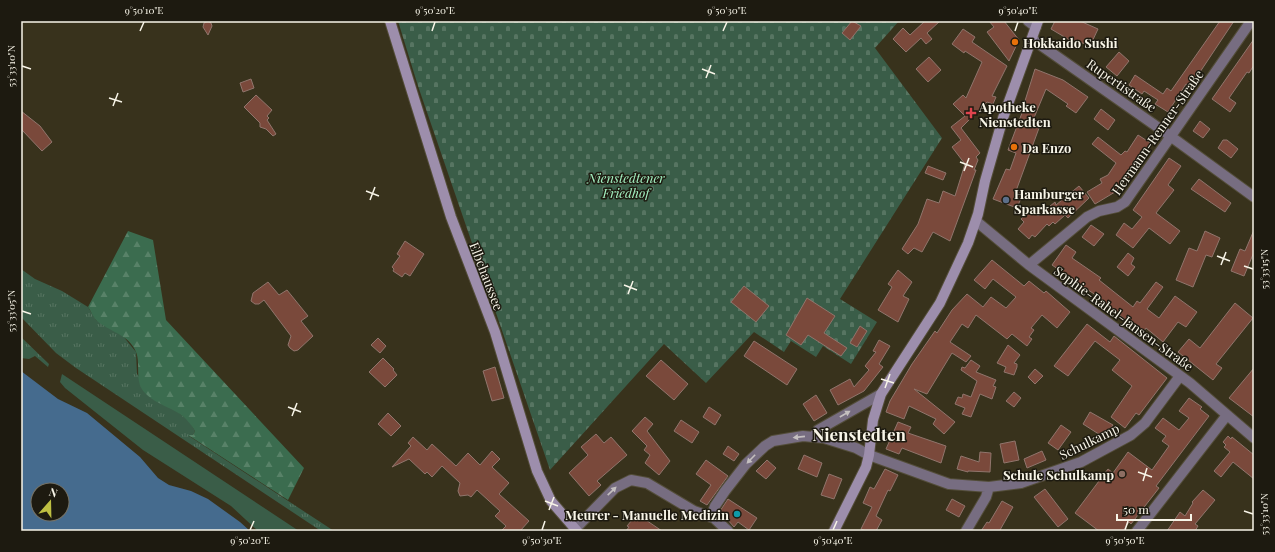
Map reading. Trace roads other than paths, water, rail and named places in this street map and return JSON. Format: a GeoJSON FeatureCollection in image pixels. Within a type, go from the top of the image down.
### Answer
{"type":"FeatureCollection","features":[{"type":"Feature","properties":{"kind":"street","name":"Elbchaussee"},"geometry":{"type":"LineString","coordinates":[[390,21],[452,217],[495,332],[537,471],[551,501],[576,530]]}},
{"type":"Feature","properties":{"kind":"street","name":"Hermann-Renner-Straße"},"geometry":{"type":"LineString","coordinates":[[1029,264],[1087,217],[1122,205],[1251,21]]}},
{"type":"Feature","properties":{"kind":"street"},"geometry":{"type":"LineString","coordinates":[[834,531],[859,481],[869,455],[873,420],[881,394],[940,303],[963,256],[976,221],[999,131],[1032,39],[1034,23]]}},
{"type":"Feature","properties":{"kind":"street","name":"Rupertistraße"},"geometry":{"type":"LineString","coordinates":[[1032,39],[1254,197]]}},
{"type":"Feature","properties":{"kind":"street","name":"Sophie-Rahel-Jansen-Straße"},"geometry":{"type":"LineString","coordinates":[[976,221],[1029,264],[1196,388],[1254,438]]}},
{"type":"Feature","properties":{"kind":"street","name":"Schulkamp"},"geometry":{"type":"LineString","coordinates":[[814,436],[856,448],[869,455],[949,484],[989,487],[1021,483],[1068,467],[1124,440],[1145,423],[1180,376]]}},
{"type":"Feature","properties":{"kind":"street"},"geometry":{"type":"LineString","coordinates":[[711,517],[715,506],[725,491],[746,464],[765,446],[773,441],[814,436],[818,430],[881,394]]}},
{"type":"Feature","properties":{"kind":"street"},"geometry":{"type":"LineString","coordinates":[[1137,531],[1227,415]]}},
{"type":"Feature","properties":{"kind":"street"},"geometry":{"type":"LineString","coordinates":[[576,530],[615,488],[623,483],[635,480],[647,483],[694,511],[711,517],[728,531]]}},
{"type":"Feature","properties":{"kind":"street"},"geometry":{"type":"LineString","coordinates":[[966,531],[986,497],[989,487]]}},
{"type":"Feature","properties":{"kind":"water"},"geometry":{"type":"Polygon","coordinates":[[[21,371],[58,399],[87,413],[140,457],[158,478],[169,485],[191,491],[208,499],[250,531],[21,531],[21,371]]]}},
{"type":"Feature","properties":{"kind":"place","name":"Hokkaido Sushi"},"geometry":{"type":"Point","coordinates":[1015,42]}},
{"type":"Feature","properties":{"kind":"place","name":"Apotheke Nienstedten"},"geometry":{"type":"Point","coordinates":[971,113]}},
{"type":"Feature","properties":{"kind":"place","name":"Da Enzo"},"geometry":{"type":"Point","coordinates":[1014,147]}},
{"type":"Feature","properties":{"kind":"place","name":"Hamburger Sparkasse"},"geometry":{"type":"Point","coordinates":[1006,200]}},
{"type":"Feature","properties":{"kind":"place","name":"Schule Schulkamp"},"geometry":{"type":"Point","coordinates":[1122,474]}},
{"type":"Feature","properties":{"kind":"place","name":"Meurer - Manuelle Medizin"},"geometry":{"type":"Point","coordinates":[737,514]}},
{"type":"Feature","properties":{"kind":"district","name":"Nienstedten"},"geometry":{"type":"Point","coordinates":[859,434]}},
{"type":"Feature","properties":{"kind":"park label","name":"Nienstedtener Friedhof"},"geometry":{"type":"Point","coordinates":[626,184]}}]}
